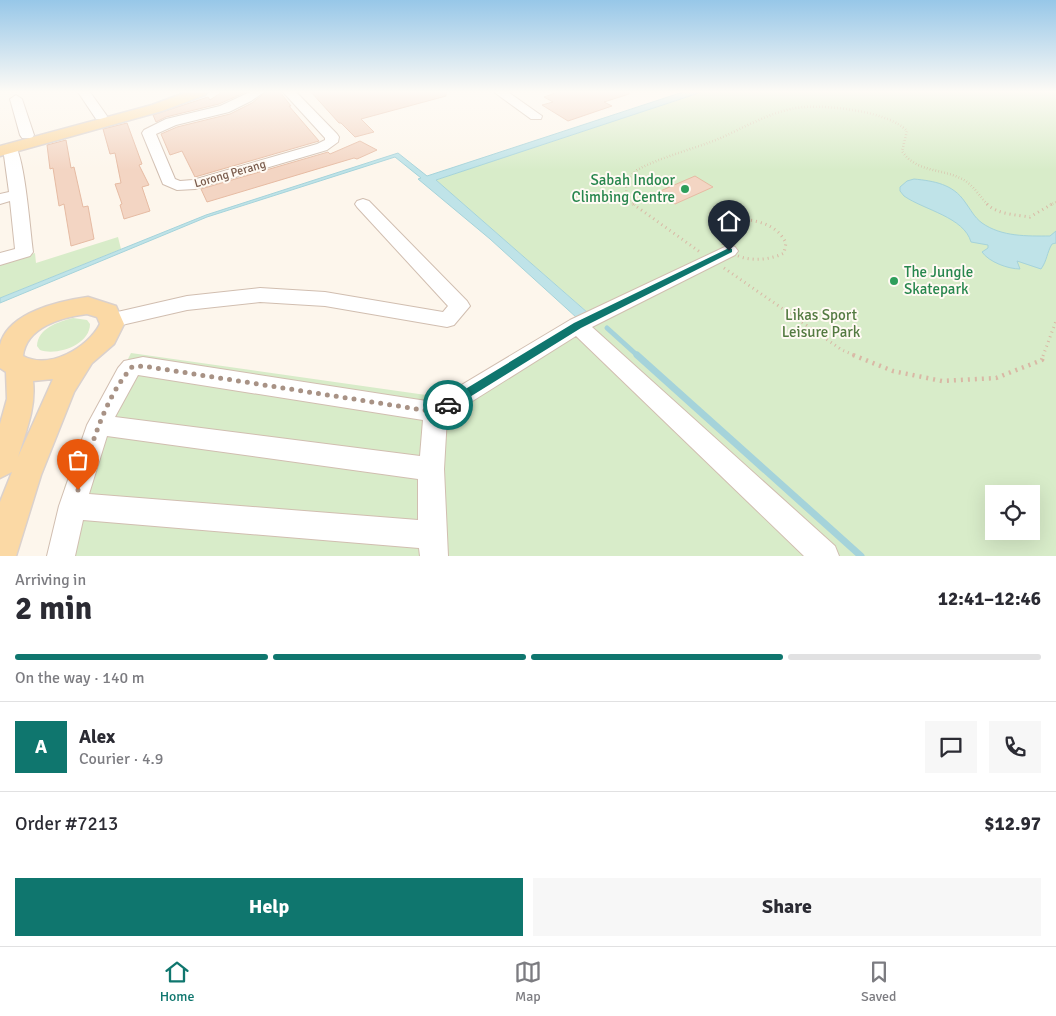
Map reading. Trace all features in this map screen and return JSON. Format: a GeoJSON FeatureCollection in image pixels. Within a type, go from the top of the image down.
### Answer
{"type":"FeatureCollection","features":[{"type":"Feature","properties":{"kind":"main road"},"geometry":{"type":"LineString","coordinates":[[3,147],[27,135],[93,118]]}},
{"type":"Feature","properties":{"kind":"main road"},"geometry":{"type":"LineString","coordinates":[[3,147],[118,118]]}},
{"type":"Feature","properties":{"kind":"main road"},"geometry":{"type":"LineString","coordinates":[[0,340],[56,312],[80,306],[101,307],[110,312],[113,320],[112,329],[106,338],[77,364],[50,415],[28,468],[0,553]]}},
{"type":"Feature","properties":{"kind":"main road"},"geometry":{"type":"LineString","coordinates":[[0,464],[16,420],[21,398],[9,361],[9,351],[15,340],[25,329]]}},
{"type":"Feature","properties":{"kind":"main road"},"geometry":{"type":"LineString","coordinates":[[12,371],[36,372],[56,369],[82,358]]}},
{"type":"Feature","properties":{"kind":"street"},"geometry":{"type":"LineString","coordinates":[[22,118],[27,135]]}},
{"type":"Feature","properties":{"kind":"street","name":"Lorong Perang"},"geometry":{"type":"LineString","coordinates":[[189,118],[156,128],[149,133],[168,181],[173,185],[195,184],[331,142],[332,137],[314,118]]}},
{"type":"Feature","properties":{"kind":"street"},"geometry":{"type":"LineString","coordinates":[[0,259],[24,252],[18,194],[3,147]]}},
{"type":"Feature","properties":{"kind":"street"},"geometry":{"type":"LineString","coordinates":[[0,199],[18,194]]}},
{"type":"Feature","properties":{"kind":"street"},"geometry":{"type":"LineString","coordinates":[[113,320],[187,303],[260,295],[324,299],[447,320],[460,306],[363,204]]}},
{"type":"Feature","properties":{"kind":"street"},"geometry":{"type":"LineString","coordinates":[[61,556],[72,506],[99,425],[126,374],[132,367],[143,366],[436,412],[577,326],[721,255]]}},
{"type":"Feature","properties":{"kind":"street"},"geometry":{"type":"LineString","coordinates":[[577,326],[825,556]]}},
{"type":"Feature","properties":{"kind":"street"},"geometry":{"type":"LineString","coordinates":[[72,506],[433,545],[431,469],[436,412]]}},
{"type":"Feature","properties":{"kind":"street"},"geometry":{"type":"LineString","coordinates":[[99,425],[431,469]]}},
{"type":"Feature","properties":{"kind":"path"},"geometry":{"type":"LineString","coordinates":[[768,118],[632,173],[626,180],[626,192],[629,201],[721,255],[842,350],[893,371],[942,381],[996,378],[1042,360],[1056,321]]}},
{"type":"Feature","properties":{"kind":"path"},"geometry":{"type":"LineString","coordinates":[[881,118],[896,122],[907,131],[902,151],[914,164],[965,180],[990,207],[1030,217],[1056,202]]}},
{"type":"Feature","properties":{"kind":"path"},"geometry":{"type":"LineString","coordinates":[[710,212],[726,222]]}},
{"type":"Feature","properties":{"kind":"path"},"geometry":{"type":"LineString","coordinates":[[741,219],[766,224],[780,232],[786,243],[784,253],[772,259],[754,260],[721,255],[723,246],[718,235],[722,226],[726,222],[741,219]]}},
{"type":"Feature","properties":{"kind":"green space","name":"Likas Sport Leisure Park"},"geometry":{"type":"Polygon","coordinates":[[[624,118],[1056,118],[1056,556],[50,556],[65,485],[131,353],[440,397],[587,312],[436,180],[624,118]]]}},
{"type":"Feature","properties":{"kind":"green space"},"geometry":{"type":"Polygon","coordinates":[[[118,237],[121,249],[0,298],[0,264],[35,253],[36,263],[118,237]]]}},
{"type":"Feature","properties":{"kind":"green space"},"geometry":{"type":"Polygon","coordinates":[[[73,318],[87,320],[90,324],[85,338],[79,343],[63,350],[40,350],[37,346],[38,340],[45,330],[55,324],[73,318]]]}},
{"type":"Feature","properties":{"kind":"water"},"geometry":{"type":"Polygon","coordinates":[[[604,118],[624,118],[436,180],[588,313],[577,318],[490,239],[418,179],[421,178],[395,157],[207,217],[0,303],[0,298],[206,215],[398,153],[427,176],[604,118]]]}},
{"type":"Feature","properties":{"kind":"water"},"geometry":{"type":"Polygon","coordinates":[[[914,179],[936,182],[949,187],[960,196],[982,223],[990,228],[1024,236],[1050,236],[1056,231],[1056,243],[1052,244],[1041,269],[1017,261],[1020,269],[999,264],[989,259],[982,252],[988,248],[988,245],[971,242],[967,233],[952,220],[904,196],[900,191],[900,187],[907,181],[914,179]]]}},
{"type":"Feature","properties":{"kind":"building"},"geometry":{"type":"Polygon","coordinates":[[[154,118],[164,118],[156,122],[154,118]]]}},
{"type":"Feature","properties":{"kind":"building"},"geometry":{"type":"Polygon","coordinates":[[[214,118],[299,118],[319,141],[195,177],[182,151],[170,155],[161,134],[177,127],[214,118]]]}},
{"type":"Feature","properties":{"kind":"building"},"geometry":{"type":"Polygon","coordinates":[[[334,118],[365,118],[361,119],[374,132],[355,137],[334,118]]]}},
{"type":"Feature","properties":{"kind":"building"},"geometry":{"type":"Polygon","coordinates":[[[563,118],[577,118],[568,121],[563,118]]]}},
{"type":"Feature","properties":{"kind":"building"},"geometry":{"type":"Polygon","coordinates":[[[127,123],[142,164],[139,165],[149,185],[142,187],[150,211],[124,219],[120,205],[122,204],[115,184],[121,183],[115,153],[110,154],[103,129],[127,123]]]}},
{"type":"Feature","properties":{"kind":"building"},"geometry":{"type":"Polygon","coordinates":[[[66,140],[71,168],[74,167],[83,207],[88,206],[94,239],[71,246],[64,204],[59,206],[53,168],[50,169],[47,145],[66,140]]]}},
{"type":"Feature","properties":{"kind":"building"},"geometry":{"type":"Polygon","coordinates":[[[360,141],[377,150],[357,159],[354,158],[207,202],[201,189],[328,152],[330,154],[360,141]]]}},
{"type":"Feature","properties":{"kind":"building","name":"Sabah Indoor Climbing Centre"},"geometry":{"type":"Polygon","coordinates":[[[695,176],[713,187],[675,204],[658,192],[695,176]]]}},
{"type":"Feature","properties":{"kind":"waterway"},"geometry":{"type":"LineString","coordinates":[[607,328],[638,356]]}},
{"type":"Feature","properties":{"kind":"waterway"},"geometry":{"type":"LineString","coordinates":[[637,355],[861,556]]}},
{"type":"Feature","properties":{"kind":"way so far"},"geometry":{"type":"LineString","coordinates":[[78,490],[99,425],[126,374],[132,367],[143,366],[436,412],[448,405]]}},
{"type":"Feature","properties":{"kind":"place","name":"Sabah Indoor Climbing Centre"},"geometry":{"type":"Point","coordinates":[685,189]}},
{"type":"Feature","properties":{"kind":"place","name":"The Jungle Skatepark"},"geometry":{"type":"Point","coordinates":[894,281]}},
{"type":"Feature","properties":{"kind":"route"},"geometry":{"type":"LineString","coordinates":[[448,405],[577,326],[729,251]]}}]}
